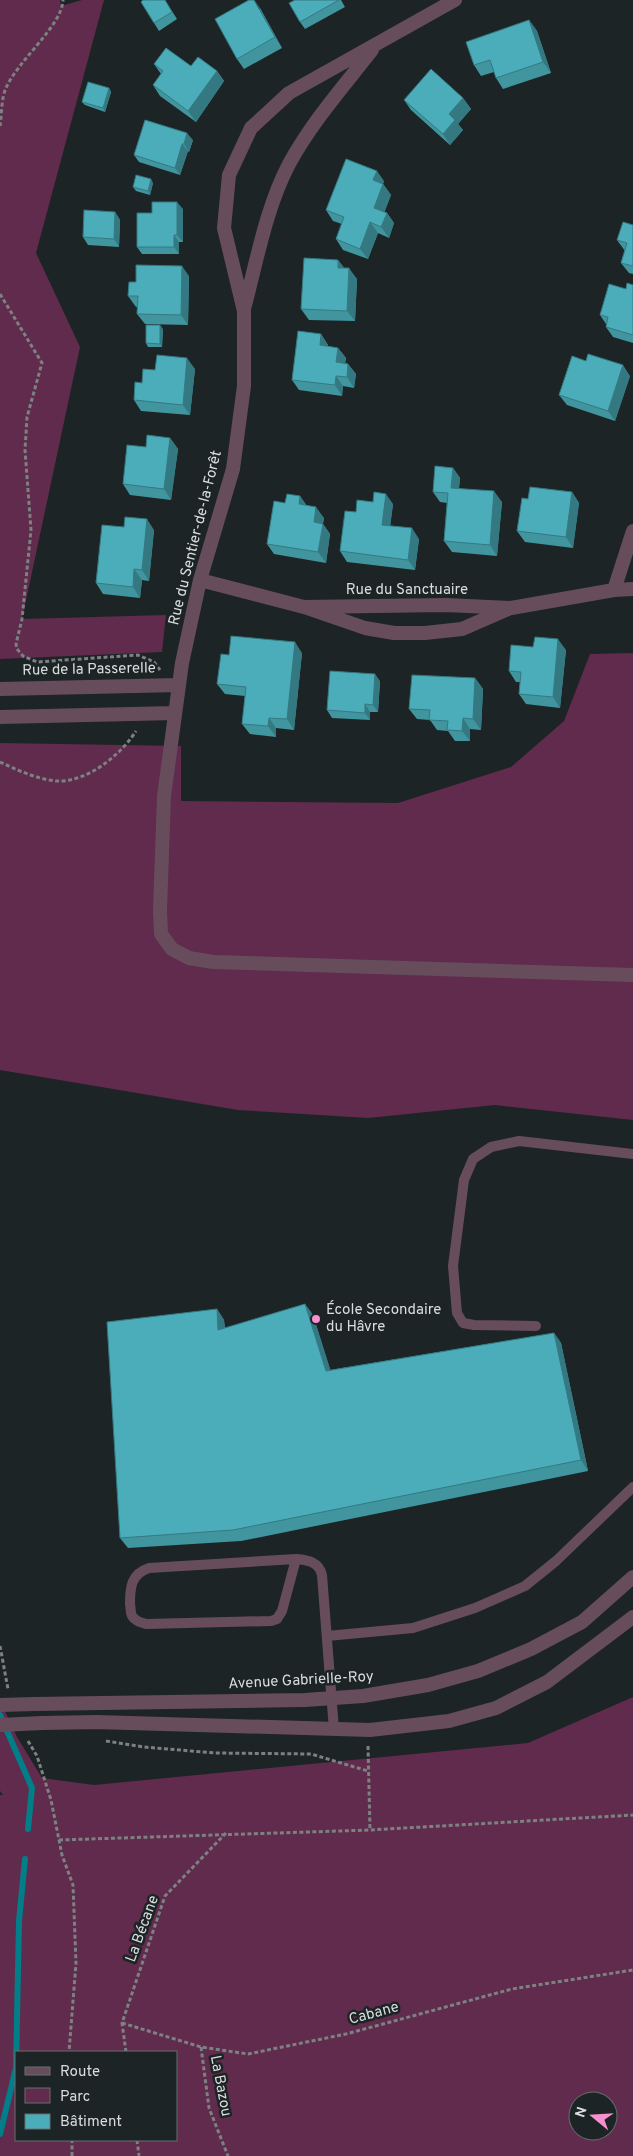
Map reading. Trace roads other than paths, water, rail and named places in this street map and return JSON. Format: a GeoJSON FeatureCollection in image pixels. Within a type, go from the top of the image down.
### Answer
{"type":"FeatureCollection","features":[{"type":"Feature","properties":{"kind":"street","name":"Rue du Sentier-de-la-Forêt"},"geometry":{"type":"LineString","coordinates":[[455,0],[289,93],[250,128],[229,175],[224,228],[244,311],[244,386],[233,469],[200,580],[179,685],[164,796],[160,910],[161,934],[172,949],[189,958],[213,962],[633,975]]}},
{"type":"Feature","properties":{"kind":"street","name":"Rue du Sentier-de-la-Forêt"},"geometry":{"type":"LineString","coordinates":[[244,311],[269,211],[289,164],[315,122],[376,45]]}},
{"type":"Feature","properties":{"kind":"street"},"geometry":{"type":"LineString","coordinates":[[614,590],[633,531]]}},
{"type":"Feature","properties":{"kind":"street","name":"Rue du Sanctuaire"},"geometry":{"type":"LineString","coordinates":[[200,580],[304,607],[365,628],[394,633],[425,633],[462,629],[510,608]]}},
{"type":"Feature","properties":{"kind":"street","name":"Rue du Sanctuaire"},"geometry":{"type":"LineString","coordinates":[[304,607],[446,605],[510,608],[614,590],[633,589]]}},
{"type":"Feature","properties":{"kind":"street","name":"Rue de la Passerelle"},"geometry":{"type":"LineString","coordinates":[[0,689],[179,685]]}},
{"type":"Feature","properties":{"kind":"street"},"geometry":{"type":"LineString","coordinates":[[0,717],[175,713]]}},
{"type":"Feature","properties":{"kind":"street","name":"Avenue Gabrielle-Roy"},"geometry":{"type":"LineString","coordinates":[[0,1705],[332,1698],[363,1696],[428,1685],[478,1671],[531,1649],[582,1622],[633,1578]]}},
{"type":"Feature","properties":{"kind":"street"},"geometry":{"type":"LineString","coordinates":[[0,1724],[96,1722],[370,1730],[449,1721],[496,1708],[547,1682],[633,1617]]}},
{"type":"Feature","properties":{"kind":"lane"},"geometry":{"type":"LineString","coordinates":[[536,1326],[474,1325],[463,1323],[457,1313],[453,1266],[464,1180],[473,1160],[492,1147],[519,1141],[633,1154]]}},
{"type":"Feature","properties":{"kind":"lane"},"geometry":{"type":"LineString","coordinates":[[327,1636],[413,1628],[475,1608],[525,1586],[556,1561],[633,1487]]}},
{"type":"Feature","properties":{"kind":"lane"},"geometry":{"type":"LineString","coordinates":[[296,1559],[282,1611],[277,1619],[271,1621],[146,1624],[136,1621],[131,1614],[130,1589],[134,1578],[141,1571],[149,1568],[296,1559],[315,1563],[320,1569],[334,1730]]}},
{"type":"Feature","properties":{"kind":"waterway"},"geometry":{"type":"LineString","coordinates":[[0,1715],[32,1788],[28,1829]]}},
{"type":"Feature","properties":{"kind":"waterway"},"geometry":{"type":"LineString","coordinates":[[16,2051],[19,1921],[25,1859]]}},
{"type":"Feature","properties":{"kind":"waterway"},"geometry":{"type":"LineString","coordinates":[[0,2134],[15,2072]]}},
{"type":"Feature","properties":{"kind":"place","name":"École Secondaire du Hâvre"},"geometry":{"type":"Point","coordinates":[316,1319]}}]}
